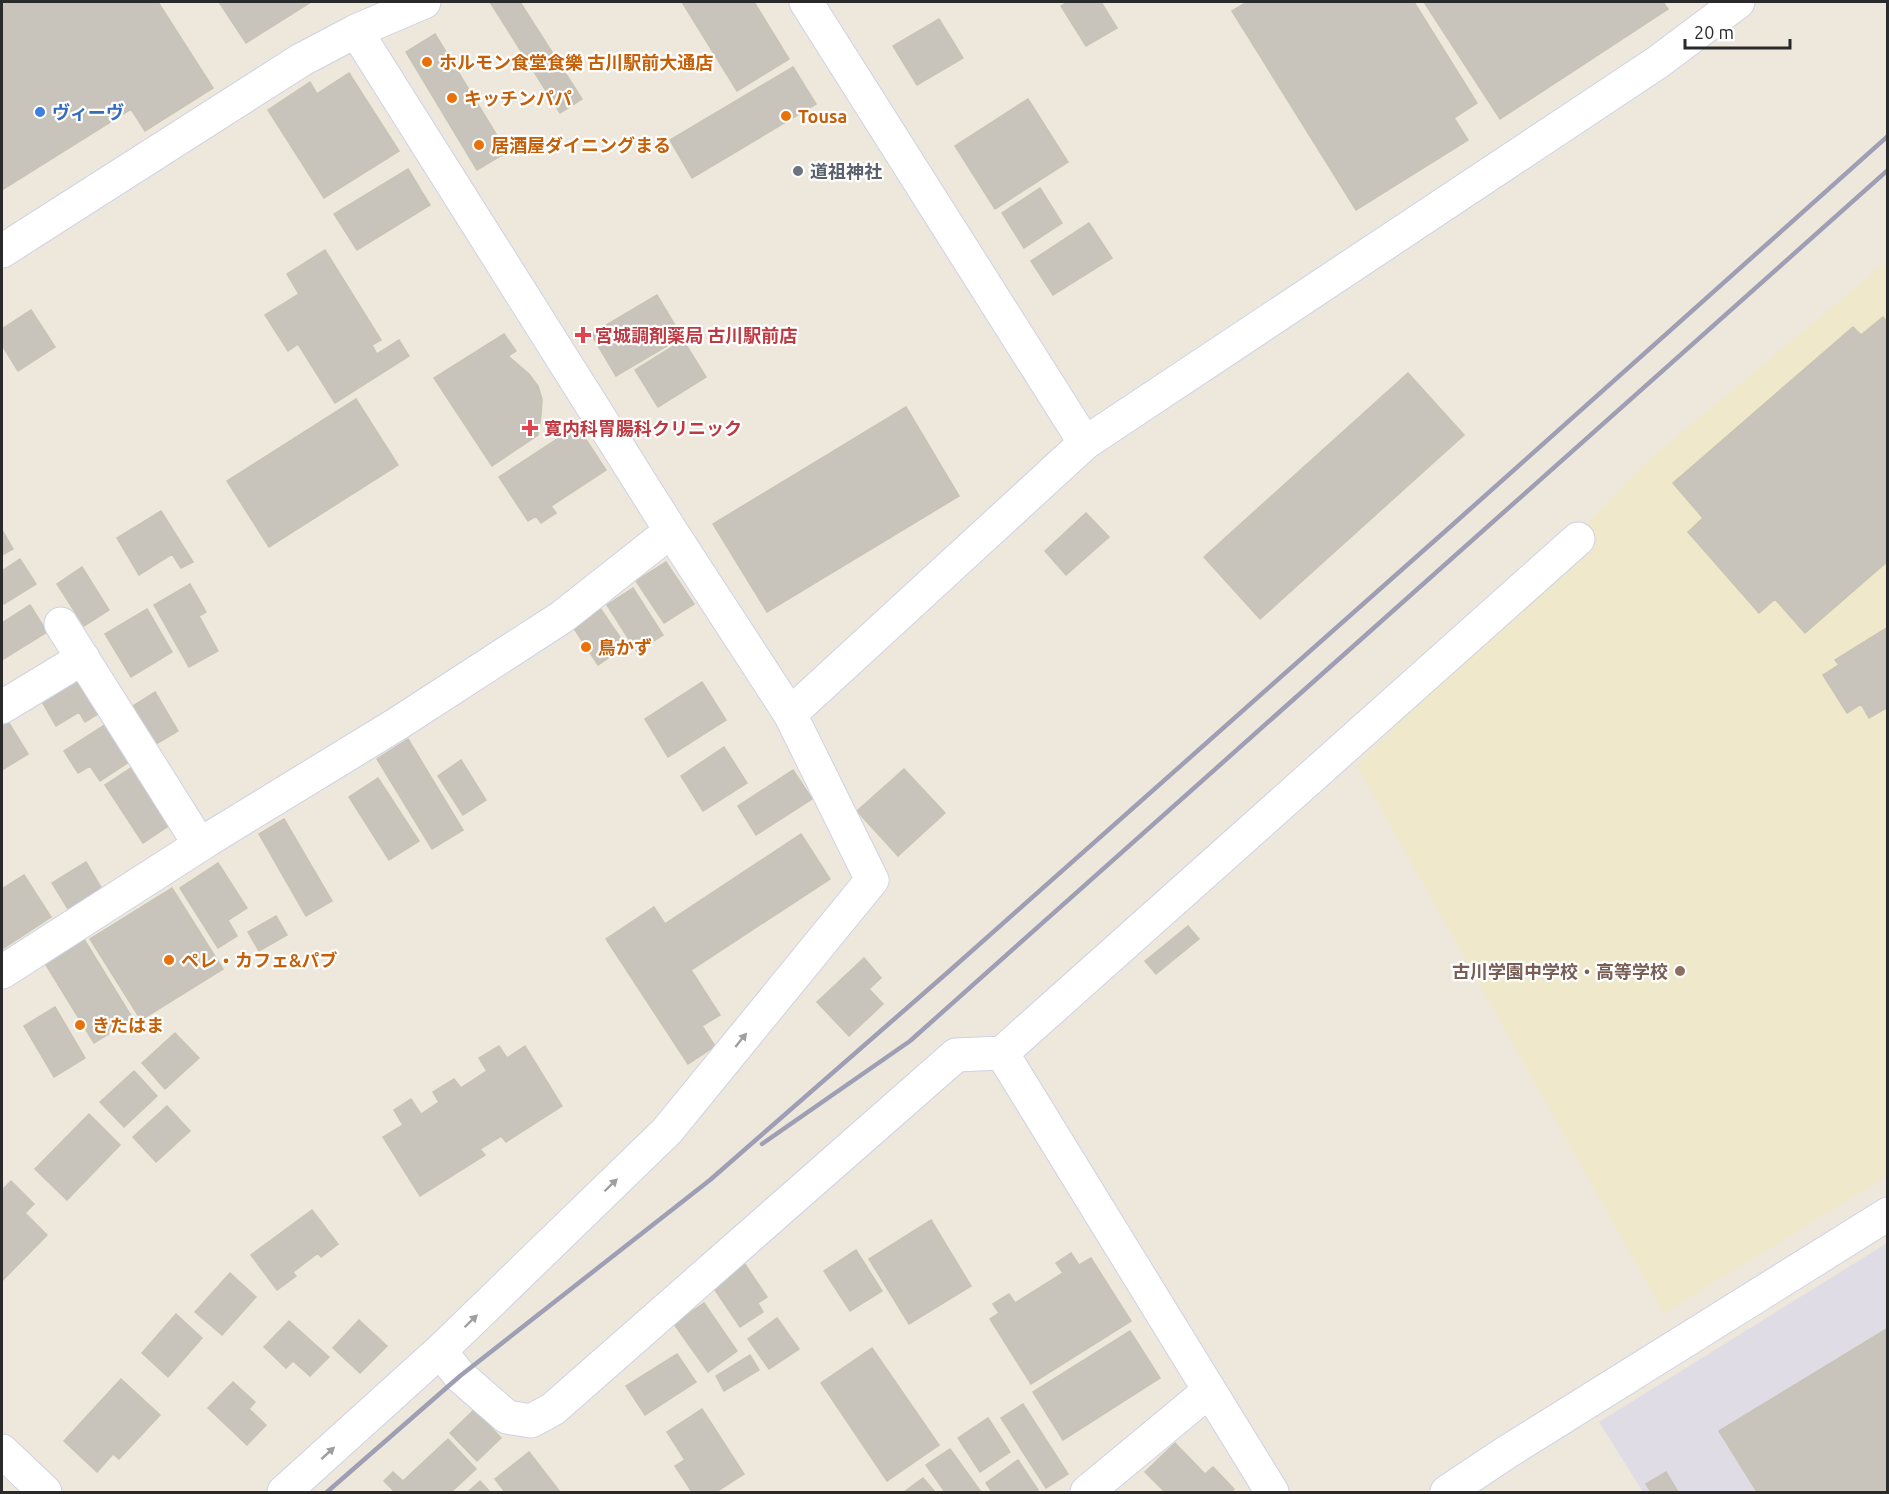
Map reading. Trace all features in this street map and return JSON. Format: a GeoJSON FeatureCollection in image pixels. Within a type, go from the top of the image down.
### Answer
{"type":"FeatureCollection","features":[{"type":"Feature","properties":{"kind":"street"},"geometry":{"type":"LineString","coordinates":[[2,251],[301,60],[356,31],[424,2]]}},
{"type":"Feature","properties":{"kind":"street"},"geometry":{"type":"LineString","coordinates":[[806,2],[1085,443]]}},
{"type":"Feature","properties":{"kind":"street"},"geometry":{"type":"LineString","coordinates":[[790,714],[1085,443],[1658,62],[1738,2]]}},
{"type":"Feature","properties":{"kind":"street"},"geometry":{"type":"LineString","coordinates":[[284,1492],[440,1351],[667,1131],[872,880],[790,714],[356,31]]}},
{"type":"Feature","properties":{"kind":"street"},"geometry":{"type":"LineString","coordinates":[[2,972],[200,845],[397,724],[562,617],[672,531]]}},
{"type":"Feature","properties":{"kind":"street"},"geometry":{"type":"LineString","coordinates":[[440,1351],[460,1376],[507,1417],[531,1421],[553,1408],[956,1055],[1002,1053],[1578,539]]}},
{"type":"Feature","properties":{"kind":"street"},"geometry":{"type":"LineString","coordinates":[[61,624],[200,845]]}},
{"type":"Feature","properties":{"kind":"street"},"geometry":{"type":"LineString","coordinates":[[2,707],[83,658]]}},
{"type":"Feature","properties":{"kind":"street"},"geometry":{"type":"LineString","coordinates":[[1002,1053],[1272,1492]]}},
{"type":"Feature","properties":{"kind":"street"},"geometry":{"type":"LineString","coordinates":[[1447,1492],[1887,1214]]}},
{"type":"Feature","properties":{"kind":"street"},"geometry":{"type":"LineString","coordinates":[[1088,1492],[1209,1391]]}},
{"type":"Feature","properties":{"kind":"street"},"geometry":{"type":"LineString","coordinates":[[2,1451],[45,1492]]}},
{"type":"Feature","properties":{"kind":"shaded area","name":"古川学園中学校・高等学校"},"geometry":{"type":"Polygon","coordinates":[[[1887,261],[1887,1176],[1664,1313],[1357,766],[1645,463],[1887,261]]]}},
{"type":"Feature","properties":{"kind":"shaded area"},"geometry":{"type":"Polygon","coordinates":[[[1887,1243],[1887,1492],[1643,1492],[1599,1422],[1887,1243]]]}},
{"type":"Feature","properties":{"kind":"building"},"geometry":{"type":"Polygon","coordinates":[[[2,2],[158,2],[213,88],[145,131],[131,109],[2,190],[2,2]]]}},
{"type":"Feature","properties":{"kind":"building"},"geometry":{"type":"Polygon","coordinates":[[[219,2],[311,2],[246,43],[219,2]]]}},
{"type":"Feature","properties":{"kind":"building"},"geometry":{"type":"Polygon","coordinates":[[[490,2],[520,2],[582,99],[560,113],[490,2]]]}},
{"type":"Feature","properties":{"kind":"building"},"geometry":{"type":"Polygon","coordinates":[[[682,2],[754,2],[789,59],[737,91],[682,2]]]}},
{"type":"Feature","properties":{"kind":"building"},"geometry":{"type":"Polygon","coordinates":[[[1068,2],[1101,2],[1117,28],[1086,46],[1061,6],[1068,2]]]}},
{"type":"Feature","properties":{"kind":"building"},"geometry":{"type":"Polygon","coordinates":[[[1247,2],[1414,2],[1477,103],[1454,118],[1468,140],[1356,210],[1232,11],[1247,2]]]}},
{"type":"Feature","properties":{"kind":"building"},"geometry":{"type":"Polygon","coordinates":[[[1424,2],[1663,2],[1668,9],[1500,119],[1424,2]]]}},
{"type":"Feature","properties":{"kind":"building"},"geometry":{"type":"Polygon","coordinates":[[[939,19],[963,58],[917,85],[893,46],[939,19]]]}},
{"type":"Feature","properties":{"kind":"building"},"geometry":{"type":"Polygon","coordinates":[[[435,34],[507,152],[477,170],[406,52],[435,34]]]}},
{"type":"Feature","properties":{"kind":"building"},"geometry":{"type":"Polygon","coordinates":[[[793,67],[816,104],[692,178],[670,140],[793,67]]]}},
{"type":"Feature","properties":{"kind":"building"},"geometry":{"type":"Polygon","coordinates":[[[349,73],[399,151],[324,198],[268,110],[310,82],[317,94],[349,73]]]}},
{"type":"Feature","properties":{"kind":"building"},"geometry":{"type":"Polygon","coordinates":[[[1028,99],[1068,162],[995,209],[955,146],[1028,99]]]}},
{"type":"Feature","properties":{"kind":"building"},"geometry":{"type":"Polygon","coordinates":[[[408,169],[430,205],[357,250],[334,214],[408,169]]]}},
{"type":"Feature","properties":{"kind":"building"},"geometry":{"type":"Polygon","coordinates":[[[1040,188],[1062,223],[1024,248],[1002,213],[1040,188]]]}},
{"type":"Feature","properties":{"kind":"building"},"geometry":{"type":"Polygon","coordinates":[[[1089,223],[1112,258],[1053,295],[1031,261],[1089,223]]]}},
{"type":"Feature","properties":{"kind":"building"},"geometry":{"type":"Polygon","coordinates":[[[325,250],[381,340],[372,345],[377,354],[399,340],[409,356],[335,403],[298,344],[288,351],[265,315],[299,294],[287,274],[325,250]]]}},
{"type":"Feature","properties":{"kind":"building"},"geometry":{"type":"Polygon","coordinates":[[[657,295],[682,337],[616,376],[591,334],[657,295]]]}},
{"type":"Feature","properties":{"kind":"building"},"geometry":{"type":"Polygon","coordinates":[[[31,310],[55,347],[18,371],[2,345],[2,329],[31,310]]]}},
{"type":"Feature","properties":{"kind":"building"},"geometry":{"type":"Polygon","coordinates":[[[1883,317],[1888,323],[1888,561],[1805,633],[1775,599],[1759,613],[1688,532],[1703,518],[1673,483],[1853,327],[1861,335],[1883,317]]]}},
{"type":"Feature","properties":{"kind":"building"},"geometry":{"type":"Polygon","coordinates":[[[504,334],[516,351],[508,356],[529,374],[538,386],[542,399],[541,415],[538,435],[492,466],[434,378],[504,334]]]}},
{"type":"Feature","properties":{"kind":"building"},"geometry":{"type":"Polygon","coordinates":[[[683,340],[706,377],[658,407],[635,370],[683,340]]]}},
{"type":"Feature","properties":{"kind":"building"},"geometry":{"type":"Polygon","coordinates":[[[1408,373],[1464,435],[1260,619],[1204,557],[1408,373]]]}},
{"type":"Feature","properties":{"kind":"building"},"geometry":{"type":"Polygon","coordinates":[[[356,399],[398,465],[269,547],[227,481],[356,399]]]}},
{"type":"Feature","properties":{"kind":"building"},"geometry":{"type":"Polygon","coordinates":[[[906,407],[959,496],[767,612],[713,524],[906,407]]]}},
{"type":"Feature","properties":{"kind":"building"},"geometry":{"type":"Polygon","coordinates":[[[577,426],[606,470],[551,506],[556,513],[541,523],[536,516],[528,521],[499,477],[577,426]]]}},
{"type":"Feature","properties":{"kind":"building"},"geometry":{"type":"Polygon","coordinates":[[[161,511],[193,562],[181,568],[172,554],[139,575],[117,538],[161,511]]]}},
{"type":"Feature","properties":{"kind":"building"},"geometry":{"type":"Polygon","coordinates":[[[1086,513],[1109,537],[1066,575],[1045,551],[1086,513]]]}},
{"type":"Feature","properties":{"kind":"building"},"geometry":{"type":"Polygon","coordinates":[[[2,530],[13,549],[2,555],[2,530]]]}},
{"type":"Feature","properties":{"kind":"building"},"geometry":{"type":"Polygon","coordinates":[[[20,559],[36,584],[4,604],[2,601],[2,571],[20,559]]]}},
{"type":"Feature","properties":{"kind":"building"},"geometry":{"type":"Polygon","coordinates":[[[666,562],[694,604],[664,623],[636,581],[666,562]]]}},
{"type":"Feature","properties":{"kind":"building"},"geometry":{"type":"Polygon","coordinates":[[[82,567],[109,610],[84,626],[57,584],[82,567]]]}},
{"type":"Feature","properties":{"kind":"building"},"geometry":{"type":"Polygon","coordinates":[[[190,584],[206,612],[199,616],[218,651],[189,667],[154,605],[190,584]]]}},
{"type":"Feature","properties":{"kind":"building"},"geometry":{"type":"Polygon","coordinates":[[[633,588],[663,635],[637,652],[607,605],[633,588]]]}},
{"type":"Feature","properties":{"kind":"building"},"geometry":{"type":"Polygon","coordinates":[[[30,605],[47,632],[2,660],[2,623],[30,605]]]}},
{"type":"Feature","properties":{"kind":"building"},"geometry":{"type":"Polygon","coordinates":[[[600,608],[626,646],[598,665],[573,627],[600,608]]]}},
{"type":"Feature","properties":{"kind":"building"},"geometry":{"type":"Polygon","coordinates":[[[147,609],[172,652],[131,677],[105,634],[147,609]]]}},
{"type":"Feature","properties":{"kind":"building"},"geometry":{"type":"Polygon","coordinates":[[[1888,627],[1888,707],[1869,718],[1861,704],[1847,713],[1823,675],[1839,665],[1835,660],[1888,627]]]}},
{"type":"Feature","properties":{"kind":"building"},"geometry":{"type":"Polygon","coordinates":[[[84,672],[106,709],[85,722],[79,712],[56,726],[40,698],[84,672]]]}},
{"type":"Feature","properties":{"kind":"building"},"geometry":{"type":"Polygon","coordinates":[[[702,682],[726,720],[668,757],[645,719],[702,682]]]}},
{"type":"Feature","properties":{"kind":"building"},"geometry":{"type":"Polygon","coordinates":[[[155,692],[178,731],[156,744],[133,706],[155,692]]]}},
{"type":"Feature","properties":{"kind":"building"},"geometry":{"type":"Polygon","coordinates":[[[4,715],[28,754],[2,770],[2,716],[4,715]]]}},
{"type":"Feature","properties":{"kind":"building"},"geometry":{"type":"Polygon","coordinates":[[[114,719],[138,756],[100,781],[90,766],[78,773],[64,751],[114,719]]]}},
{"type":"Feature","properties":{"kind":"building"},"geometry":{"type":"Polygon","coordinates":[[[408,739],[463,830],[432,849],[377,759],[408,739]]]}},
{"type":"Feature","properties":{"kind":"building"},"geometry":{"type":"Polygon","coordinates":[[[724,747],[747,783],[703,811],[681,776],[724,747]]]}},
{"type":"Feature","properties":{"kind":"building"},"geometry":{"type":"Polygon","coordinates":[[[461,760],[486,800],[463,815],[438,776],[461,760]]]}},
{"type":"Feature","properties":{"kind":"building"},"geometry":{"type":"Polygon","coordinates":[[[140,762],[173,823],[143,843],[105,785],[140,762]]]}},
{"type":"Feature","properties":{"kind":"building"},"geometry":{"type":"Polygon","coordinates":[[[904,769],[945,813],[898,856],[857,811],[904,769]]]}},
{"type":"Feature","properties":{"kind":"building"},"geometry":{"type":"Polygon","coordinates":[[[793,770],[812,799],[756,835],[738,806],[793,770]]]}},
{"type":"Feature","properties":{"kind":"building"},"geometry":{"type":"Polygon","coordinates":[[[378,778],[419,841],[389,860],[349,797],[378,778]]]}},
{"type":"Feature","properties":{"kind":"building"},"geometry":{"type":"Polygon","coordinates":[[[284,819],[332,901],[306,916],[259,834],[284,819]]]}},
{"type":"Feature","properties":{"kind":"building"},"geometry":{"type":"Polygon","coordinates":[[[801,834],[830,879],[691,970],[720,1015],[702,1026],[715,1046],[688,1064],[606,939],[654,907],[665,924],[801,834]]]}},
{"type":"Feature","properties":{"kind":"building"},"geometry":{"type":"Polygon","coordinates":[[[86,862],[102,889],[68,909],[52,883],[86,862]]]}},
{"type":"Feature","properties":{"kind":"building"},"geometry":{"type":"Polygon","coordinates":[[[218,863],[247,908],[228,920],[237,936],[218,948],[180,888],[218,863]]]}},
{"type":"Feature","properties":{"kind":"building"},"geometry":{"type":"Polygon","coordinates":[[[24,875],[51,917],[2,949],[2,889],[24,875]]]}},
{"type":"Feature","properties":{"kind":"building"},"geometry":{"type":"Polygon","coordinates":[[[172,888],[223,969],[141,1020],[90,939],[172,888]]]}},
{"type":"Feature","properties":{"kind":"building"},"geometry":{"type":"Polygon","coordinates":[[[276,916],[287,935],[259,951],[248,932],[276,916]]]}},
{"type":"Feature","properties":{"kind":"building"},"geometry":{"type":"Polygon","coordinates":[[[1188,926],[1199,939],[1156,974],[1145,961],[1188,926]]]}},
{"type":"Feature","properties":{"kind":"building"},"geometry":{"type":"Polygon","coordinates":[[[82,936],[133,1019],[94,1043],[43,960],[82,936]]]}},
{"type":"Feature","properties":{"kind":"building"},"geometry":{"type":"Polygon","coordinates":[[[864,958],[881,978],[869,989],[883,1004],[849,1036],[817,1002],[864,958]]]}},
{"type":"Feature","properties":{"kind":"building"},"geometry":{"type":"Polygon","coordinates":[[[55,1007],[85,1058],[54,1077],[24,1026],[55,1007]]]}},
{"type":"Feature","properties":{"kind":"building"},"geometry":{"type":"Polygon","coordinates":[[[175,1033],[199,1058],[165,1089],[142,1063],[175,1033]]]}},
{"type":"Feature","properties":{"kind":"building"},"geometry":{"type":"Polygon","coordinates":[[[499,1046],[507,1058],[525,1046],[562,1106],[506,1142],[501,1136],[480,1149],[485,1155],[420,1196],[383,1137],[403,1125],[394,1110],[411,1099],[421,1114],[439,1102],[433,1092],[454,1079],[461,1088],[487,1071],[479,1058],[499,1046]]]}},
{"type":"Feature","properties":{"kind":"building"},"geometry":{"type":"Polygon","coordinates":[[[134,1071],[157,1096],[124,1127],[100,1102],[134,1071]]]}},
{"type":"Feature","properties":{"kind":"building"},"geometry":{"type":"Polygon","coordinates":[[[167,1106],[190,1131],[156,1162],[133,1137],[167,1106]]]}},
{"type":"Feature","properties":{"kind":"building"},"geometry":{"type":"Polygon","coordinates":[[[89,1114],[120,1145],[67,1200],[35,1169],[89,1114]]]}},
{"type":"Feature","properties":{"kind":"building"},"geometry":{"type":"Polygon","coordinates":[[[11,1181],[34,1204],[25,1213],[47,1235],[2,1281],[2,1190],[11,1181]]]}},
{"type":"Feature","properties":{"kind":"building"},"geometry":{"type":"Polygon","coordinates":[[[312,1210],[338,1244],[321,1257],[318,1253],[293,1272],[296,1276],[277,1290],[251,1255],[312,1210]]]}},
{"type":"Feature","properties":{"kind":"building"},"geometry":{"type":"Polygon","coordinates":[[[931,1220],[971,1286],[909,1324],[869,1259],[931,1220]]]}},
{"type":"Feature","properties":{"kind":"building"},"geometry":{"type":"Polygon","coordinates":[[[856,1250],[882,1291],[850,1311],[824,1271],[856,1250]]]}},
{"type":"Feature","properties":{"kind":"building"},"geometry":{"type":"Polygon","coordinates":[[[1071,1253],[1079,1265],[1091,1258],[1131,1321],[1031,1384],[990,1319],[999,1313],[993,1304],[1009,1294],[1015,1303],[1063,1273],[1056,1263],[1071,1253]]]}},
{"type":"Feature","properties":{"kind":"building"},"geometry":{"type":"Polygon","coordinates":[[[744,1263],[767,1297],[758,1303],[763,1312],[740,1327],[711,1284],[744,1263]]]}},
{"type":"Feature","properties":{"kind":"building"},"geometry":{"type":"Polygon","coordinates":[[[230,1273],[256,1297],[222,1335],[195,1312],[230,1273]]]}},
{"type":"Feature","properties":{"kind":"building"},"geometry":{"type":"Polygon","coordinates":[[[704,1303],[737,1351],[708,1372],[674,1324],[704,1303]]]}},
{"type":"Feature","properties":{"kind":"building"},"geometry":{"type":"Polygon","coordinates":[[[176,1314],[202,1338],[168,1377],[142,1353],[176,1314]]]}},
{"type":"Feature","properties":{"kind":"building"},"geometry":{"type":"Polygon","coordinates":[[[777,1318],[799,1349],[769,1369],[748,1339],[777,1318]]]}},
{"type":"Feature","properties":{"kind":"building"},"geometry":{"type":"Polygon","coordinates":[[[359,1320],[387,1346],[360,1373],[333,1348],[359,1320]]]}},
{"type":"Feature","properties":{"kind":"building"},"geometry":{"type":"Polygon","coordinates":[[[289,1321],[329,1357],[310,1376],[293,1361],[286,1368],[264,1347],[289,1321]]]}},
{"type":"Feature","properties":{"kind":"building"},"geometry":{"type":"Polygon","coordinates":[[[1888,1328],[1888,1492],[1757,1492],[1719,1431],[1888,1328]]]}},
{"type":"Feature","properties":{"kind":"building"},"geometry":{"type":"Polygon","coordinates":[[[1130,1331],[1160,1378],[1063,1440],[1033,1392],[1130,1331]]]}},
{"type":"Feature","properties":{"kind":"building"},"geometry":{"type":"Polygon","coordinates":[[[872,1348],[939,1445],[887,1481],[821,1383],[872,1348]]]}},
{"type":"Feature","properties":{"kind":"building"},"geometry":{"type":"Polygon","coordinates":[[[677,1354],[696,1382],[645,1415],[626,1386],[677,1354]]]}},
{"type":"Feature","properties":{"kind":"building"},"geometry":{"type":"Polygon","coordinates":[[[750,1355],[759,1370],[724,1391],[716,1376],[750,1355]]]}},
{"type":"Feature","properties":{"kind":"building"},"geometry":{"type":"Polygon","coordinates":[[[121,1379],[160,1415],[119,1459],[113,1454],[97,1472],[64,1441],[121,1379]]]}},
{"type":"Feature","properties":{"kind":"building"},"geometry":{"type":"Polygon","coordinates":[[[233,1382],[255,1402],[249,1409],[266,1425],[247,1445],[208,1408],[233,1382]]]}},
{"type":"Feature","properties":{"kind":"building"},"geometry":{"type":"Polygon","coordinates":[[[1023,1404],[1068,1474],[1046,1488],[1001,1418],[1023,1404]]]}},
{"type":"Feature","properties":{"kind":"building"},"geometry":{"type":"Polygon","coordinates":[[[479,1405],[491,1418],[486,1422],[501,1438],[477,1461],[450,1433],[479,1405]]]}},
{"type":"Feature","properties":{"kind":"building"},"geometry":{"type":"Polygon","coordinates":[[[702,1409],[744,1474],[716,1492],[692,1492],[675,1466],[685,1460],[667,1432],[702,1409]]]}},
{"type":"Feature","properties":{"kind":"building"},"geometry":{"type":"Polygon","coordinates":[[[988,1418],[1010,1452],[980,1472],[958,1438],[988,1418]]]}},
{"type":"Feature","properties":{"kind":"building"},"geometry":{"type":"Polygon","coordinates":[[[448,1439],[476,1469],[451,1492],[395,1492],[384,1481],[393,1472],[403,1481],[448,1439]]]}},
{"type":"Feature","properties":{"kind":"building"},"geometry":{"type":"Polygon","coordinates":[[[1175,1443],[1205,1474],[1213,1467],[1234,1489],[1231,1492],[1165,1492],[1145,1472],[1175,1443]]]}},
{"type":"Feature","properties":{"kind":"building"},"geometry":{"type":"Polygon","coordinates":[[[950,1449],[981,1492],[945,1492],[926,1465],[950,1449]]]}},
{"type":"Feature","properties":{"kind":"building"},"geometry":{"type":"Polygon","coordinates":[[[529,1452],[560,1492],[505,1492],[495,1479],[529,1452]]]}},
{"type":"Feature","properties":{"kind":"building"},"geometry":{"type":"Polygon","coordinates":[[[1018,1460],[1038,1490],[1034,1492],[992,1492],[986,1483],[1018,1460]]]}},
{"type":"Feature","properties":{"kind":"building"},"geometry":{"type":"Polygon","coordinates":[[[1666,1472],[1678,1492],[1651,1492],[1646,1484],[1666,1472]]]}},
{"type":"Feature","properties":{"kind":"building"},"geometry":{"type":"Polygon","coordinates":[[[923,1478],[935,1492],[904,1492],[923,1478]]]}},
{"type":"Feature","properties":{"kind":"building"},"geometry":{"type":"Polygon","coordinates":[[[480,1481],[490,1492],[468,1492],[480,1481]]]}},
{"type":"Feature","properties":{"kind":"railway"},"geometry":{"type":"LineString","coordinates":[[327,1492],[460,1376],[710,1180],[947,973],[1888,136]]}},
{"type":"Feature","properties":{"kind":"railway"},"geometry":{"type":"LineString","coordinates":[[762,1144],[910,1041],[1888,170]]}},
{"type":"Feature","properties":{"kind":"place","name":"ホルモン食堂食樂 古川駅前大通店"},"geometry":{"type":"Point","coordinates":[427,62]}},
{"type":"Feature","properties":{"kind":"place","name":"キッチンパパ"},"geometry":{"type":"Point","coordinates":[452,98]}},
{"type":"Feature","properties":{"kind":"place","name":"ヴィーヴ"},"geometry":{"type":"Point","coordinates":[40,112]}},
{"type":"Feature","properties":{"kind":"place","name":"Tousa"},"geometry":{"type":"Point","coordinates":[786,116]}},
{"type":"Feature","properties":{"kind":"place","name":"居酒屋ダイニングまる"},"geometry":{"type":"Point","coordinates":[479,145]}},
{"type":"Feature","properties":{"kind":"place","name":"道祖神社"},"geometry":{"type":"Point","coordinates":[798,171]}},
{"type":"Feature","properties":{"kind":"place","name":"宮城調剤薬局 古川駅前店"},"geometry":{"type":"Point","coordinates":[583,335]}},
{"type":"Feature","properties":{"kind":"place","name":"寛内科胃腸科クリニック"},"geometry":{"type":"Point","coordinates":[530,428]}},
{"type":"Feature","properties":{"kind":"place","name":"鳥かず"},"geometry":{"type":"Point","coordinates":[586,647]}},
{"type":"Feature","properties":{"kind":"place","name":"ペレ・カフェ&パブ"},"geometry":{"type":"Point","coordinates":[169,960]}},
{"type":"Feature","properties":{"kind":"place","name":"古川学園中学校・高等学校"},"geometry":{"type":"Point","coordinates":[1680,971]}},
{"type":"Feature","properties":{"kind":"place","name":"きたはま"},"geometry":{"type":"Point","coordinates":[80,1025]}}]}
